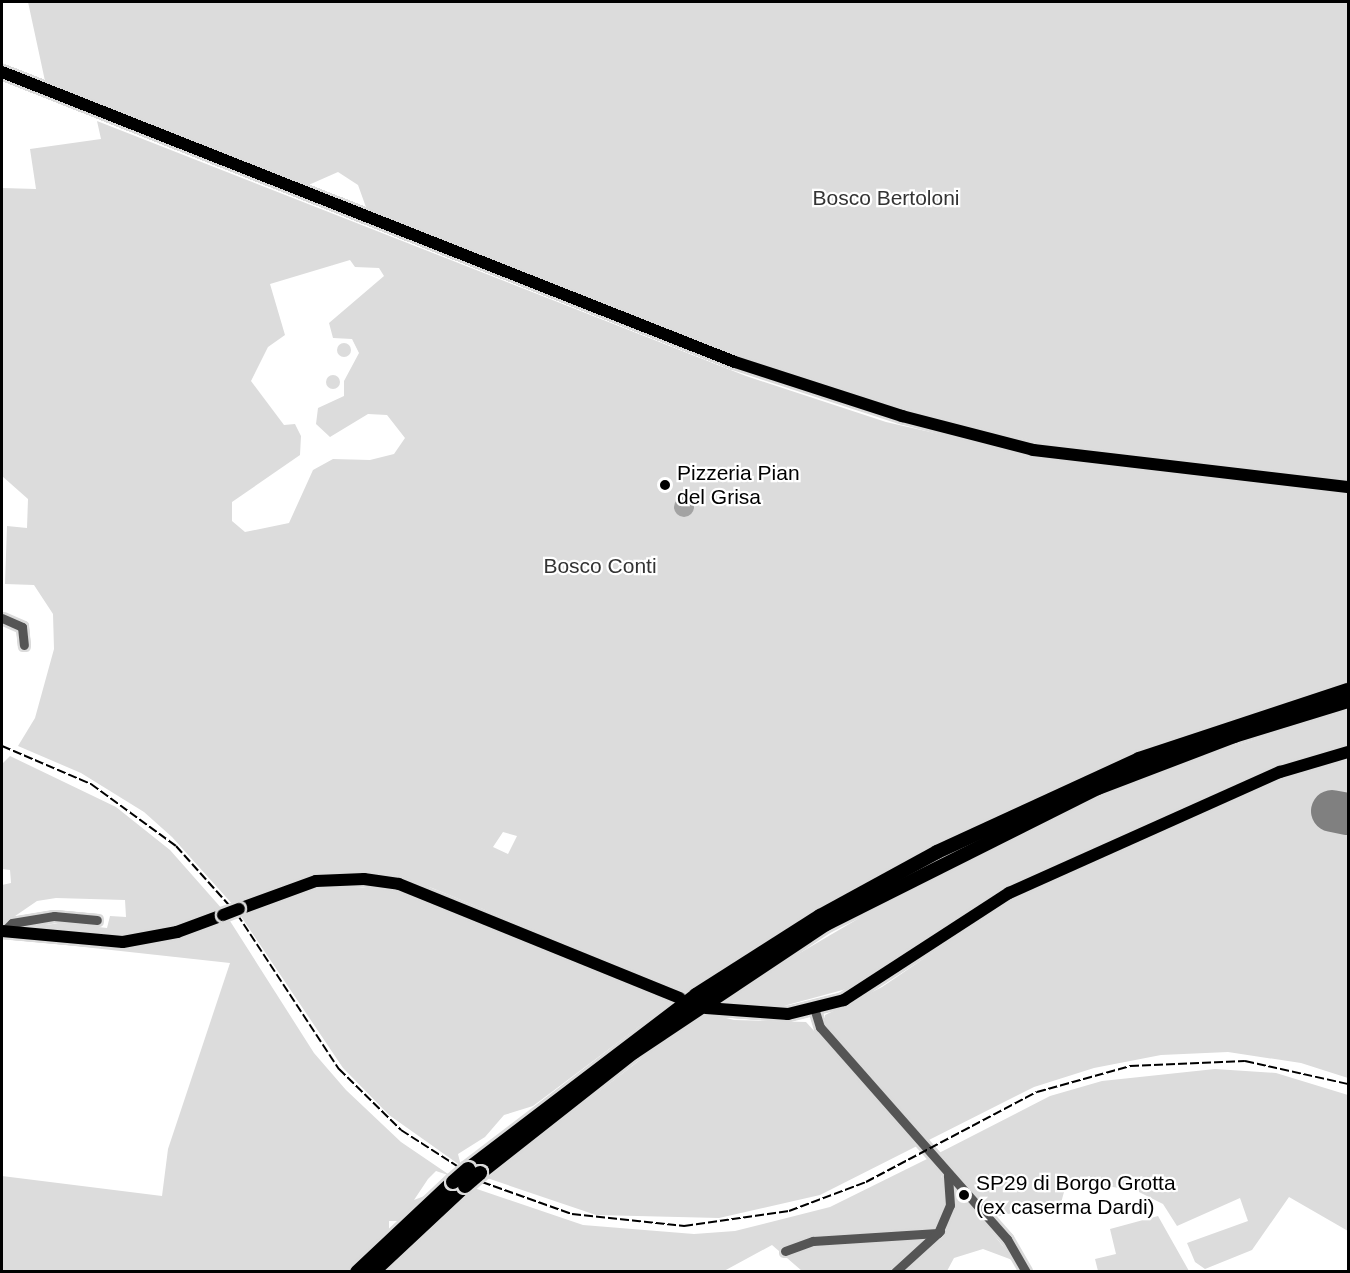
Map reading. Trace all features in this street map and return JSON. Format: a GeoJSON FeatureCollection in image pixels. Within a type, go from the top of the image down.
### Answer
{"type":"FeatureCollection","features":[{"type":"Feature","properties":{"kind":"highway"},"geometry":{"type":"LineString","coordinates":[[357,1272],[474,1171],[696,995],[820,916],[1001,826],[1141,765],[1348,690]]}},
{"type":"Feature","properties":{"kind":"highway"},"geometry":{"type":"LineString","coordinates":[[1189,746],[1348,701]]}},
{"type":"Feature","properties":{"kind":"highway"},"geometry":{"type":"LineString","coordinates":[[373,1272],[459,1184]]}},
{"type":"Feature","properties":{"kind":"main road"},"geometry":{"type":"LineString","coordinates":[[2,72],[735,362],[902,416],[1034,450],[1348,488]]}},
{"type":"Feature","properties":{"kind":"main road"},"geometry":{"type":"LineString","coordinates":[[706,1008],[755,1014],[815,1011],[873,986],[1009,893],[1280,772],[1348,752]]}},
{"type":"Feature","properties":{"kind":"main road"},"geometry":{"type":"LineString","coordinates":[[3,931],[123,942],[223,915],[316,881],[364,879],[399,884],[680,998]]}},
{"type":"Feature","properties":{"kind":"street"},"geometry":{"type":"LineString","coordinates":[[2,618],[22,627],[24,645]]}},
{"type":"Feature","properties":{"kind":"street"},"geometry":{"type":"LineString","coordinates":[[3,931],[12,923],[54,916],[97,920]]}},
{"type":"Feature","properties":{"kind":"street"},"geometry":{"type":"LineString","coordinates":[[815,1011],[820,1027],[1007,1239],[1026,1272]]}},
{"type":"Feature","properties":{"kind":"street"},"geometry":{"type":"LineString","coordinates":[[895,1272],[942,1229],[951,1205],[947,1172]]}},
{"type":"Feature","properties":{"kind":"street"},"geometry":{"type":"LineString","coordinates":[[785,1251],[807,1242],[942,1229]]}},
{"type":"Feature","properties":{"kind":"green space","name":"Bosco Bertoloni"},"geometry":{"type":"Polygon","coordinates":[[[28,2],[1348,2],[1348,481],[1051,446],[885,404],[701,342],[367,210],[358,185],[338,172],[304,187],[45,81],[28,2]]]}},
{"type":"Feature","properties":{"kind":"green space","name":"Bosco Conti"},"geometry":{"type":"Polygon","coordinates":[[[97,121],[746,376],[886,422],[1050,459],[1348,495],[1348,682],[1185,736],[1194,759],[1348,709],[1348,748],[1241,783],[1027,877],[861,985],[780,1007],[715,1003],[946,867],[934,847],[812,913],[685,993],[432,888],[382,875],[310,879],[238,905],[316,886],[401,889],[672,1002],[533,1106],[504,1115],[485,1137],[458,1154],[461,1166],[389,1115],[343,1068],[234,906],[172,837],[144,812],[81,773],[18,746],[35,718],[54,649],[53,614],[34,585],[5,584],[7,526],[27,528],[28,499],[2,476],[2,188],[36,189],[30,149],[101,139],[97,121]],[[350,260],[270,284],[285,335],[268,347],[251,381],[284,425],[295,424],[301,436],[300,455],[232,502],[232,521],[245,532],[289,523],[313,470],[333,459],[370,460],[394,454],[405,438],[387,415],[368,414],[330,437],[316,424],[318,408],[344,396],[344,381],[359,353],[352,339],[333,338],[329,323],[384,276],[379,268],[355,267],[350,260]],[[1135,755],[996,815],[1003,831],[1146,776],[1135,755]],[[503,832],[493,847],[508,854],[517,836],[503,832]]]}},
{"type":"Feature","properties":{"kind":"green space"},"geometry":{"type":"Polygon","coordinates":[[[344,343],[349,345],[351,350],[349,355],[344,357],[339,355],[337,350],[339,345],[344,343]]]}},
{"type":"Feature","properties":{"kind":"green space"},"geometry":{"type":"Polygon","coordinates":[[[330,375],[336,375],[340,382],[336,389],[330,389],[326,385],[326,379],[330,375]]]}},
{"type":"Feature","properties":{"kind":"green space"},"geometry":{"type":"Polygon","coordinates":[[[10,756],[116,807],[170,850],[223,910],[314,1053],[346,1090],[401,1142],[451,1176],[436,1171],[414,1200],[427,1195],[399,1221],[389,1221],[389,1231],[347,1271],[2,1271],[2,1176],[162,1196],[168,1149],[230,963],[2,938],[129,946],[168,939],[176,928],[127,937],[11,928],[64,923],[107,928],[110,916],[126,917],[125,900],[56,898],[37,901],[2,925],[2,885],[11,883],[10,870],[2,869],[2,764],[10,756]]]}},
{"type":"Feature","properties":{"kind":"green space"},"geometry":{"type":"Polygon","coordinates":[[[1348,758],[1348,1078],[1301,1063],[1228,1052],[1161,1055],[1094,1068],[1034,1087],[820,1195],[719,1218],[596,1215],[487,1178],[702,1012],[734,1020],[806,1022],[915,1142],[923,1137],[825,1024],[825,1015],[882,987],[1020,893],[1257,787],[1348,758]]]}},
{"type":"Feature","properties":{"kind":"green space"},"geometry":{"type":"Polygon","coordinates":[[[1215,1069],[1276,1073],[1348,1095],[1348,1231],[1289,1197],[1252,1250],[1205,1269],[1195,1262],[1187,1243],[1248,1221],[1240,1198],[1177,1226],[1163,1204],[1135,1190],[1067,1181],[1061,1203],[994,1217],[937,1154],[1050,1096],[1102,1081],[1215,1069]]]}},
{"type":"Feature","properties":{"kind":"green space"},"geometry":{"type":"Polygon","coordinates":[[[929,1158],[941,1173],[947,1206],[933,1230],[804,1239],[781,1250],[927,1239],[889,1271],[802,1271],[772,1245],[724,1271],[382,1272],[474,1188],[583,1225],[694,1234],[735,1231],[830,1207],[929,1158]]]}},
{"type":"Feature","properties":{"kind":"green space"},"geometry":{"type":"Polygon","coordinates":[[[955,1187],[1015,1261],[983,1249],[954,1258],[947,1271],[902,1272],[944,1235],[953,1214],[955,1187]]]}},
{"type":"Feature","properties":{"kind":"green space"},"geometry":{"type":"Polygon","coordinates":[[[1158,1216],[1189,1271],[1098,1271],[1095,1259],[1116,1254],[1110,1229],[1158,1216]]]}},
{"type":"Feature","properties":{"kind":"shaded area"},"geometry":{"type":"Polygon","coordinates":[[[684,497],[691,500],[694,507],[691,514],[684,517],[677,514],[674,507],[677,500],[684,497]]]}},
{"type":"Feature","properties":{"kind":"runway"},"geometry":{"type":"LineString","coordinates":[[1332,811],[1348,814]]}},
{"type":"Feature","properties":{"kind":"railway"},"geometry":{"type":"LineString","coordinates":[[2,746],[91,784],[176,846],[237,914],[339,1069],[401,1130],[482,1182],[572,1214],[684,1226],[789,1211],[866,1182],[1037,1092],[1130,1066],[1245,1061],[1348,1084]]}},
{"type":"Feature","properties":{"kind":"place","name":"Pizzeria Pian del Grisa"},"geometry":{"type":"Point","coordinates":[665,485]}},
{"type":"Feature","properties":{"kind":"place","name":"SP29 di Borgo Grotta (ex caserma Dardi)"},"geometry":{"type":"Point","coordinates":[964,1195]}}]}
